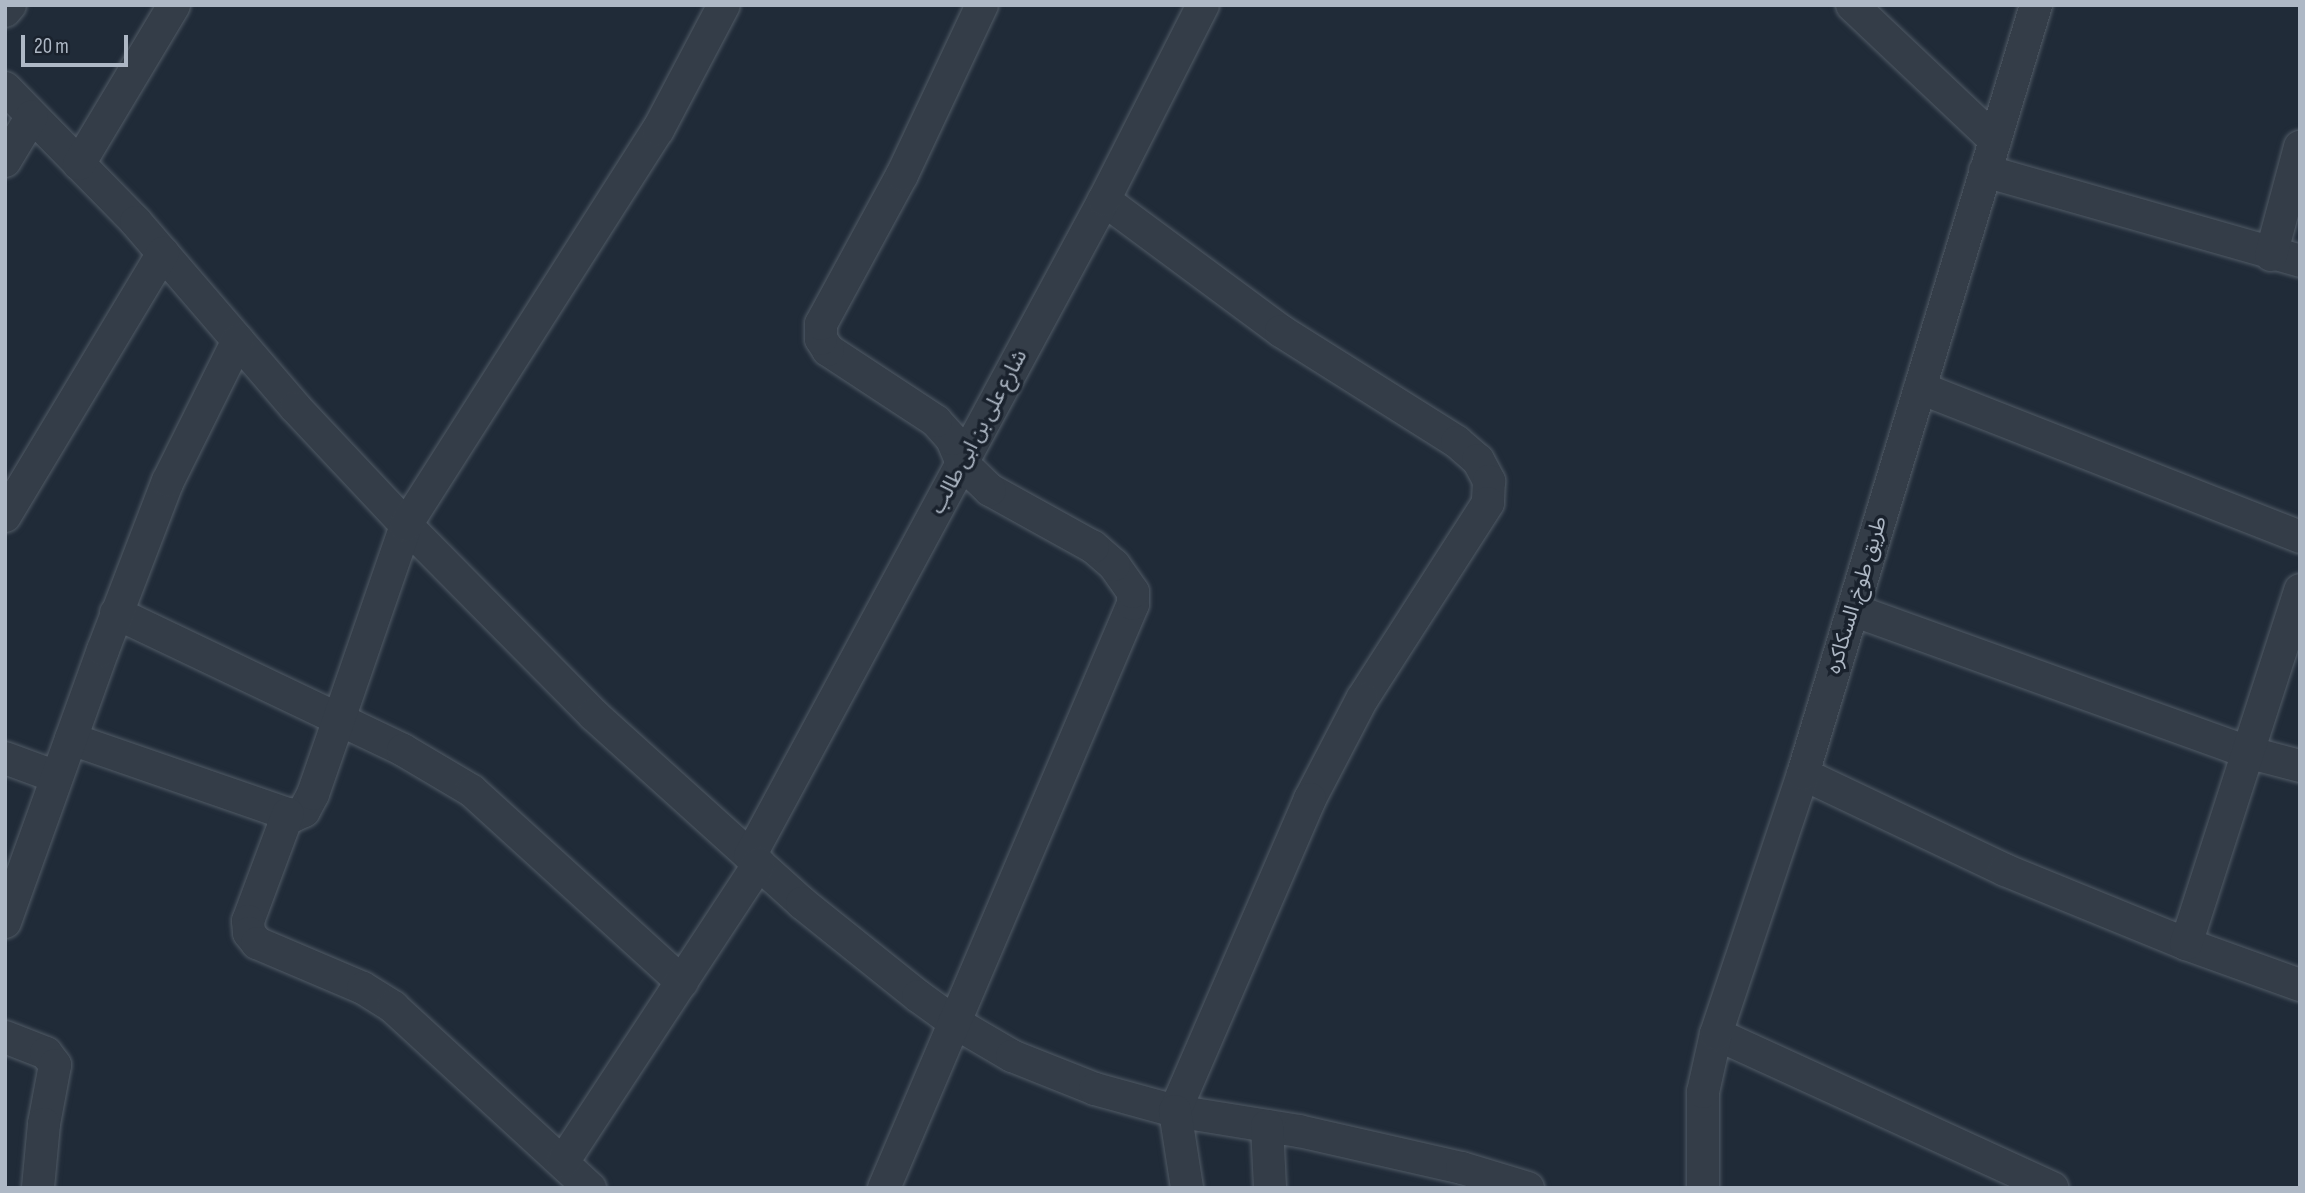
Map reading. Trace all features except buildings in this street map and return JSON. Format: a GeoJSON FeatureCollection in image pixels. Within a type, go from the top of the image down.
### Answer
{"type":"FeatureCollection","features":[{"type":"Feature","properties":{"kind":"street"},"geometry":{"type":"LineString","coordinates":[[5,11],[10,5]]}},
{"type":"Feature","properties":{"kind":"street"},"geometry":{"type":"LineString","coordinates":[[79,164],[174,5]]}},
{"type":"Feature","properties":{"kind":"street"},"geometry":{"type":"LineString","coordinates":[[71,739],[288,814],[301,814],[308,804],[406,525],[658,130],[724,5]]}},
{"type":"Feature","properties":{"kind":"street"},"geometry":{"type":"LineString","coordinates":[[884,1188],[1133,604],[1133,592],[1114,565],[1093,547],[990,490],[962,463],[951,439],[936,421],[828,350],[821,339],[821,324],[902,175],[982,5]]}},
{"type":"Feature","properties":{"kind":"street","name":"شارع على بن ابى طالب"},"geometry":{"type":"LineString","coordinates":[[563,1162],[682,982],[755,860],[962,463],[1104,200],[1203,5]]}},
{"type":"Feature","properties":{"kind":"street","name":"طريق طوخ, السكاكره"},"geometry":{"type":"LineString","coordinates":[[1703,1188],[1703,1092],[1716,1034],[1803,774],[2036,5]]}},
{"type":"Feature","properties":{"kind":"street"},"geometry":{"type":"LineString","coordinates":[[1868,11],[1995,140]]}},
{"type":"Feature","properties":{"kind":"street"},"geometry":{"type":"LineString","coordinates":[[5,88],[163,253],[296,408],[406,525],[594,715],[802,903],[954,1022],[1012,1056],[1095,1089],[1175,1111],[1267,1125],[1462,1168],[1528,1188]]}},
{"type":"Feature","properties":{"kind":"street"},"geometry":{"type":"LineString","coordinates":[[5,161],[32,116]]}},
{"type":"Feature","properties":{"kind":"street"},"geometry":{"type":"LineString","coordinates":[[1985,171],[2285,258],[2300,147]]}},
{"type":"Feature","properties":{"kind":"street"},"geometry":{"type":"LineString","coordinates":[[1104,200],[1281,331],[1457,442],[1478,460],[1489,481],[1488,503],[1362,699],[1310,799],[1175,1111],[1187,1188]]}},
{"type":"Feature","properties":{"kind":"street"},"geometry":{"type":"LineString","coordinates":[[5,516],[163,253]]}},
{"type":"Feature","properties":{"kind":"street"},"geometry":{"type":"LineString","coordinates":[[5,922],[116,614],[168,481],[238,340]]}},
{"type":"Feature","properties":{"kind":"street"},"geometry":{"type":"LineString","coordinates":[[1920,388],[2300,537]]}},
{"type":"Feature","properties":{"kind":"street"},"geometry":{"type":"LineString","coordinates":[[2186,944],[2300,590]]}},
{"type":"Feature","properties":{"kind":"street"},"geometry":{"type":"LineString","coordinates":[[1853,610],[2247,752],[2300,765]]}},
{"type":"Feature","properties":{"kind":"street"},"geometry":{"type":"LineString","coordinates":[[116,614],[403,750],[472,791],[682,982]]}},
{"type":"Feature","properties":{"kind":"street"},"geometry":{"type":"LineString","coordinates":[[5,758],[57,777]]}},
{"type":"Feature","properties":{"kind":"street"},"geometry":{"type":"LineString","coordinates":[[1803,774],[2005,870],[2186,944],[2300,985]]}},
{"type":"Feature","properties":{"kind":"street"},"geometry":{"type":"LineString","coordinates":[[288,814],[248,921],[249,933],[257,943],[363,988],[393,1007],[590,1188]]}},
{"type":"Feature","properties":{"kind":"street"},"geometry":{"type":"LineString","coordinates":[[1716,1034],[2052,1188]]}},
{"type":"Feature","properties":{"kind":"street"},"geometry":{"type":"LineString","coordinates":[[5,1037],[46,1053],[55,1065],[44,1124],[38,1188]]}},
{"type":"Feature","properties":{"kind":"street"},"geometry":{"type":"LineString","coordinates":[[1267,1125],[1270,1188]]}}]}
